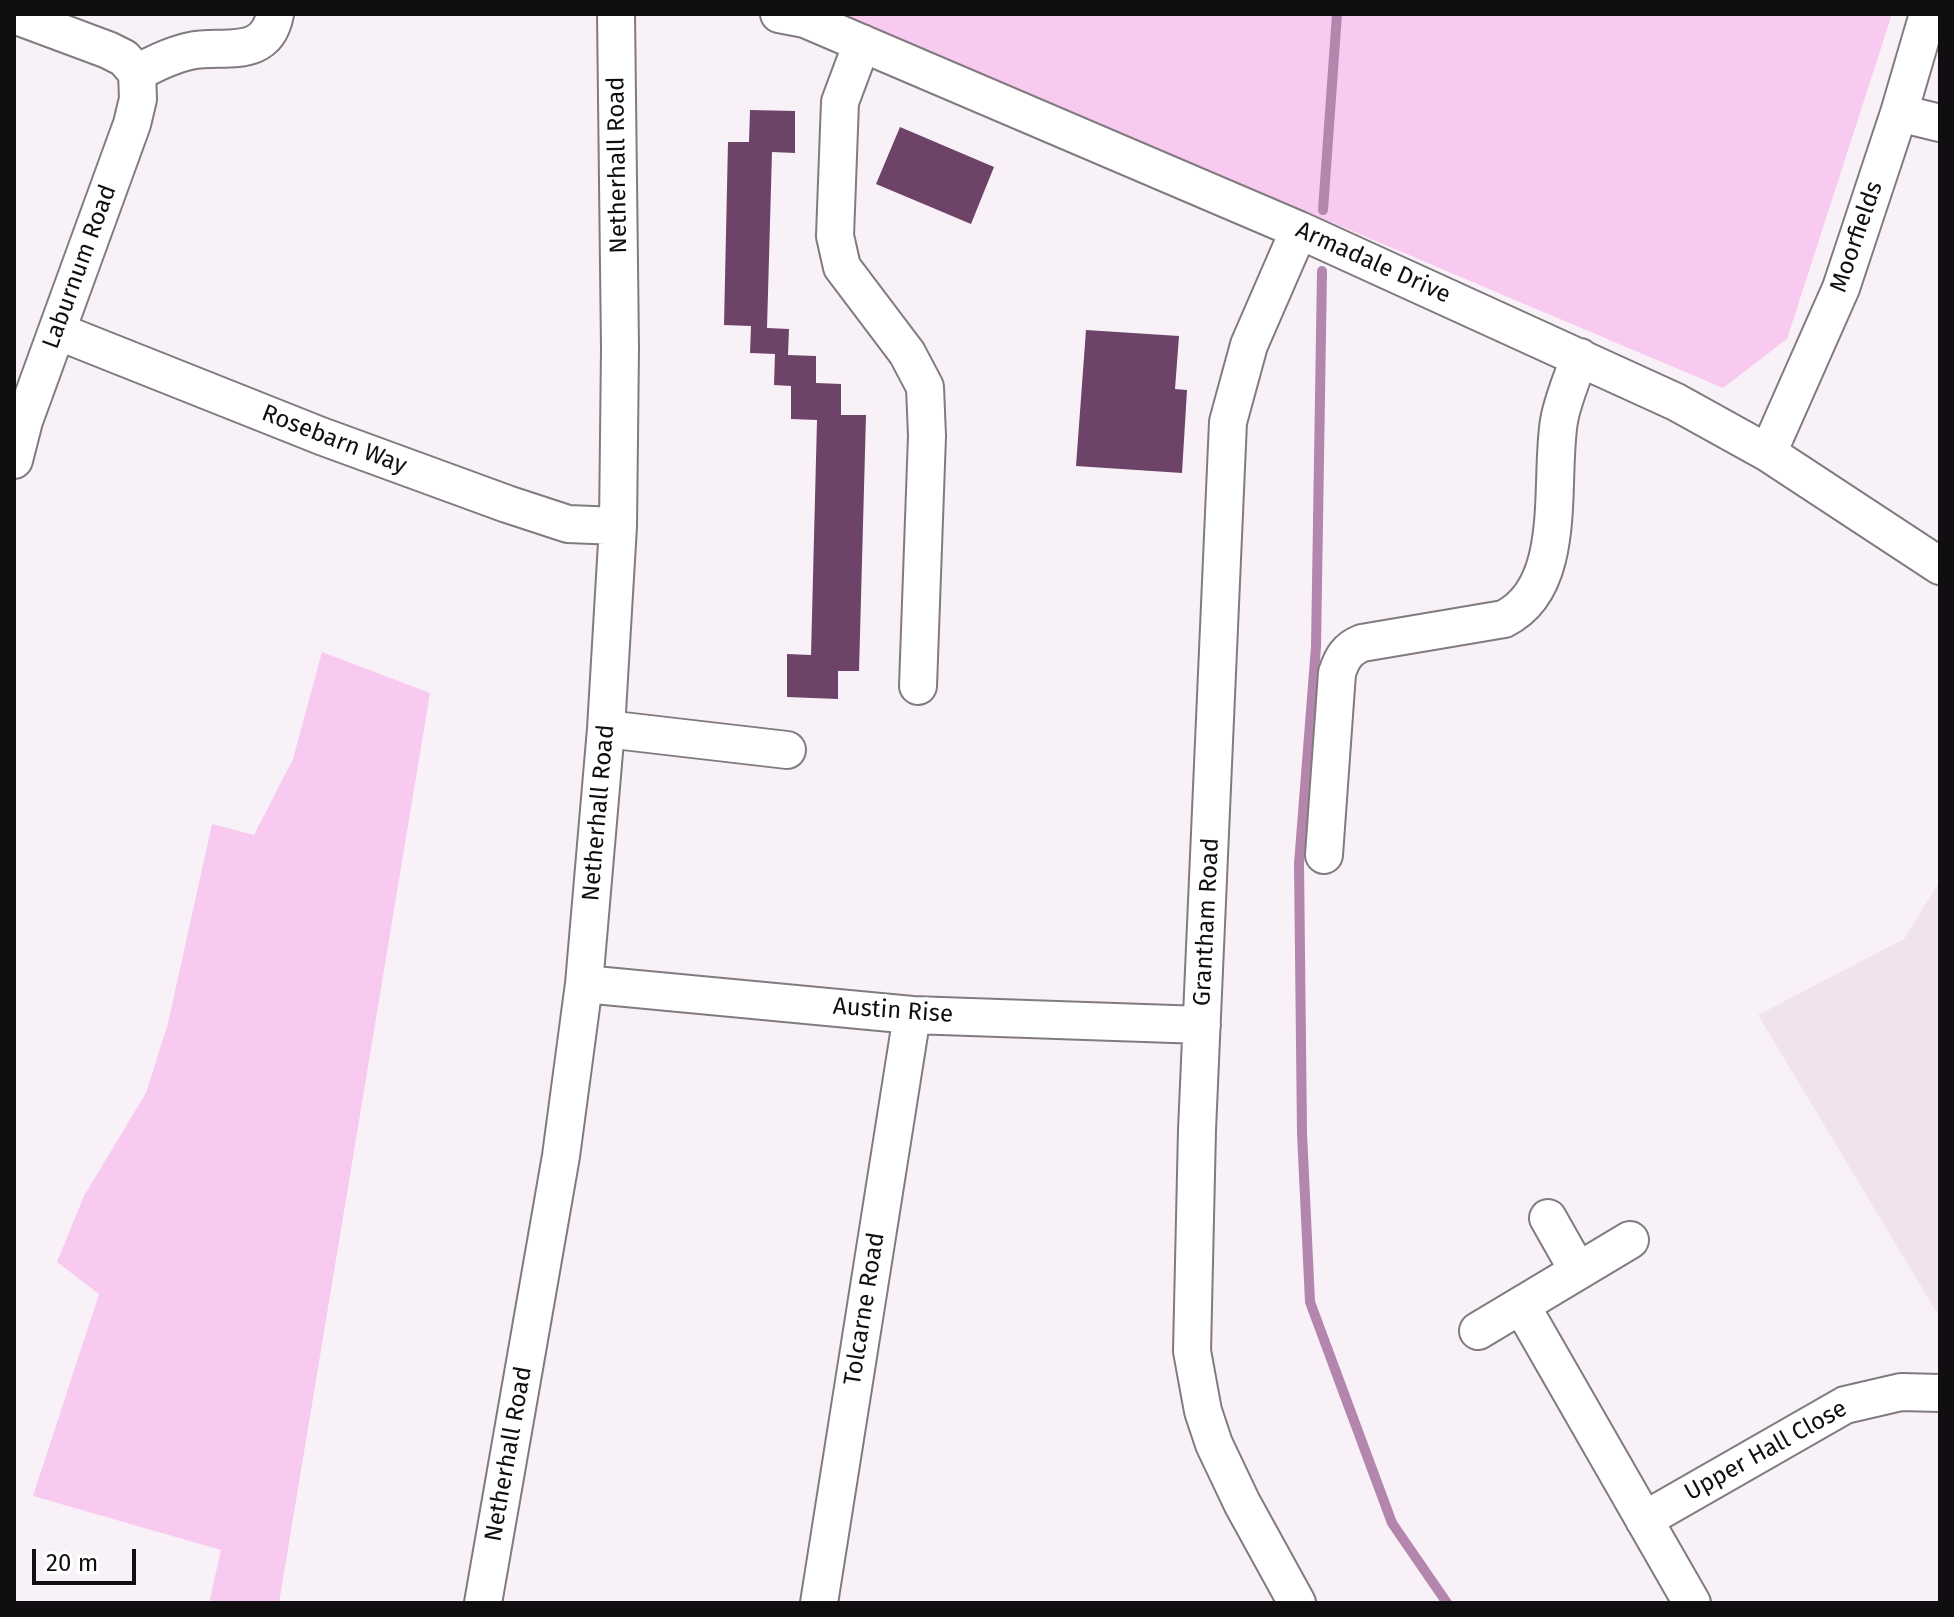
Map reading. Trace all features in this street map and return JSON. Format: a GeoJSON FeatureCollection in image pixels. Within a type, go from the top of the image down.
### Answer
{"type":"FeatureCollection","features":[{"type":"Feature","properties":{"kind":"street"},"geometry":{"type":"LineString","coordinates":[[14,15],[108,50],[124,58],[137,73],[168,56],[193,50],[254,45],[269,31],[275,14]]}},
{"type":"Feature","properties":{"kind":"street","name":"Netherhall Road"},"geometry":{"type":"LineString","coordinates":[[483,1603],[561,1156],[584,984],[606,729],[618,526],[620,348],[616,14]]}},
{"type":"Feature","properties":{"kind":"street","name":"Armadale Drive"},"geometry":{"type":"LineString","coordinates":[[779,14],[805,19],[1299,230],[1676,402],[1768,453],[1940,566]]}},
{"type":"Feature","properties":{"kind":"street","name":"Moorfields"},"geometry":{"type":"LineString","coordinates":[[1768,453],[1841,288],[1928,14]]}},
{"type":"Feature","properties":{"kind":"street"},"geometry":{"type":"LineString","coordinates":[[862,43],[840,102],[835,236],[842,267],[907,353],[925,387],[927,436],[918,686]]}},
{"type":"Feature","properties":{"kind":"street","name":"Laburnum Road"},"geometry":{"type":"LineString","coordinates":[[14,460],[24,421],[132,124],[138,99],[137,73]]}},
{"type":"Feature","properties":{"kind":"street"},"geometry":{"type":"LineString","coordinates":[[1899,113],[1940,123]]}},
{"type":"Feature","properties":{"kind":"street","name":"Grantham Road"},"geometry":{"type":"LineString","coordinates":[[1297,1603],[1242,1503],[1214,1444],[1195,1377],[1192,1325],[1228,422],[1249,345],[1299,230]]}},
{"type":"Feature","properties":{"kind":"street","name":"Rosebarn Way"},"geometry":{"type":"LineString","coordinates":[[57,331],[321,436],[507,504],[568,524],[618,526]]}},
{"type":"Feature","properties":{"kind":"street"},"geometry":{"type":"LineString","coordinates":[[1324,855],[1337,673],[1342,659],[1350,648],[1362,643],[1504,619],[1528,601],[1546,568],[1559,423],[1565,395],[1580,357]]}},
{"type":"Feature","properties":{"kind":"street"},"geometry":{"type":"LineString","coordinates":[[606,729],[787,750]]}},
{"type":"Feature","properties":{"kind":"street","name":"Austin Rise"},"geometry":{"type":"LineString","coordinates":[[584,984],[912,1015],[1202,1025]]}},
{"type":"Feature","properties":{"kind":"street","name":"Tolcarne Road"},"geometry":{"type":"LineString","coordinates":[[819,1603],[912,1015]]}},
{"type":"Feature","properties":{"kind":"street"},"geometry":{"type":"LineString","coordinates":[[1548,1218],[1578,1271]]}},
{"type":"Feature","properties":{"kind":"street"},"geometry":{"type":"LineString","coordinates":[[1478,1331],[1630,1240]]}},
{"type":"Feature","properties":{"kind":"street"},"geometry":{"type":"LineString","coordinates":[[1521,1305],[1692,1603]]}},
{"type":"Feature","properties":{"kind":"street","name":"Upper Hall Close"},"geometry":{"type":"LineString","coordinates":[[1644,1520],[1845,1405],[1901,1392],[1940,1393]]}},
{"type":"Feature","properties":{"kind":"shaded area"},"geometry":{"type":"Polygon","coordinates":[[[827,14],[1892,14],[1787,339],[1723,388],[1170,154],[827,14]]]}},
{"type":"Feature","properties":{"kind":"shaded area"},"geometry":{"type":"Polygon","coordinates":[[[322,652],[430,693],[279,1603],[209,1603],[221,1550],[33,1496],[99,1294],[57,1262],[84,1196],[146,1093],[168,1023],[212,824],[254,835],[293,759],[322,652]]]}},
{"type":"Feature","properties":{"kind":"shaded area"},"geometry":{"type":"Polygon","coordinates":[[[1940,881],[1940,1318],[1758,1015],[1904,939],[1940,881]]]}},
{"type":"Feature","properties":{"kind":"building"},"geometry":{"type":"Polygon","coordinates":[[[750,110],[795,111],[795,153],[772,152],[767,328],[789,329],[788,355],[816,356],[816,383],[841,384],[841,415],[866,415],[859,671],[838,671],[838,699],[787,697],[787,654],[811,655],[817,420],[791,419],[791,386],[774,385],[775,354],[750,353],[751,326],[724,325],[728,142],[749,142],[750,110]]]}},
{"type":"Feature","properties":{"kind":"building"},"geometry":{"type":"Polygon","coordinates":[[[900,127],[994,167],[971,224],[876,184],[900,127]]]}},
{"type":"Feature","properties":{"kind":"building"},"geometry":{"type":"Polygon","coordinates":[[[1086,330],[1179,336],[1175,389],[1187,390],[1182,473],[1076,466],[1086,330]]]}},
{"type":"Feature","properties":{"kind":"waterway"},"geometry":{"type":"LineString","coordinates":[[1323,210],[1337,14]]}},
{"type":"Feature","properties":{"kind":"waterway"},"geometry":{"type":"LineString","coordinates":[[1322,271],[1316,647],[1299,864],[1302,1133],[1310,1302],[1392,1523],[1447,1603]]}}]}
